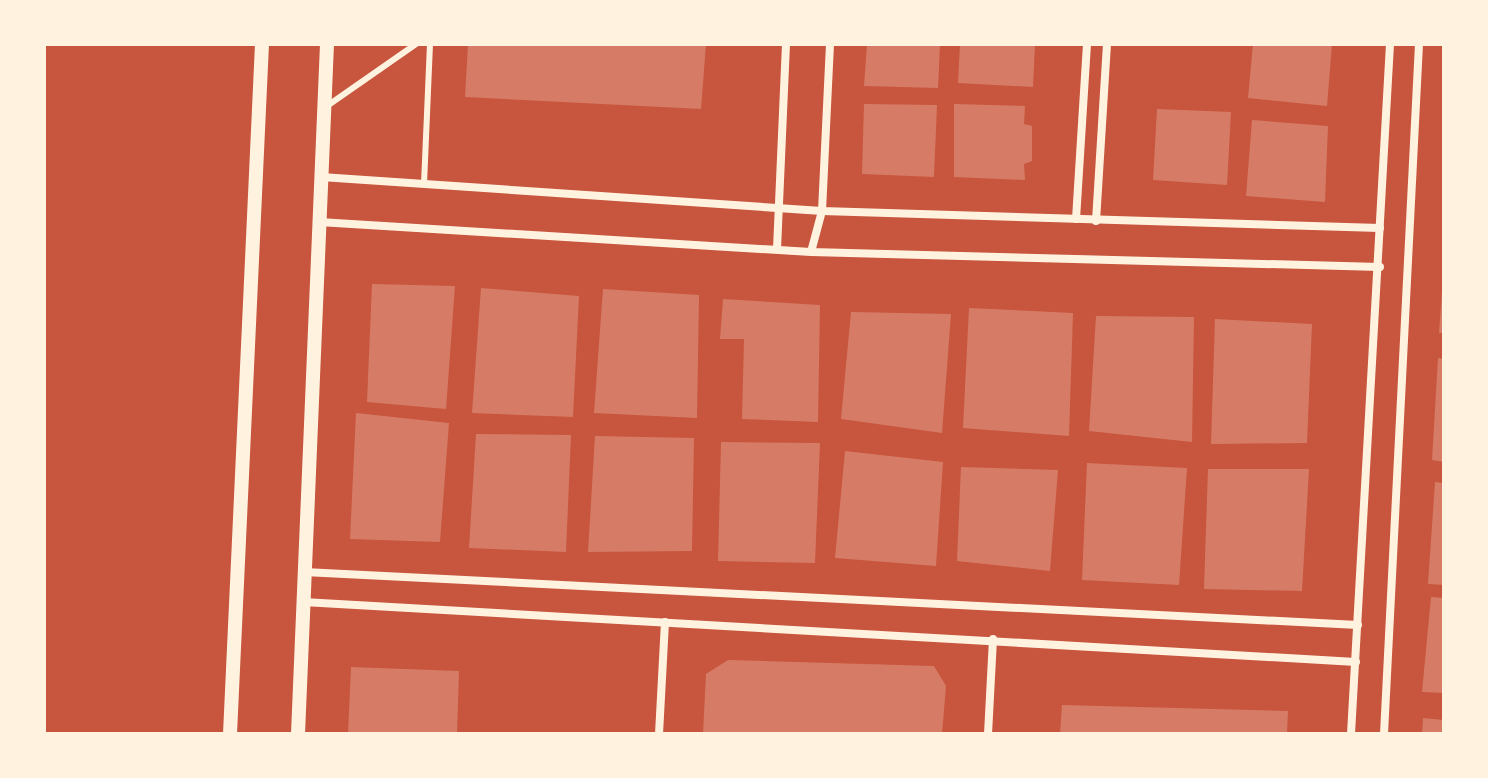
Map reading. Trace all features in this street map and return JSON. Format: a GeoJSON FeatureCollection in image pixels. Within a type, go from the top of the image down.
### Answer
{"type":"FeatureCollection","features":[{"type":"Feature","properties":{"kind":"street"},"geometry":{"type":"LineString","coordinates":[[230,734],[262,44]]}},
{"type":"Feature","properties":{"kind":"street"},"geometry":{"type":"LineString","coordinates":[[298,734],[327,44]]}},
{"type":"Feature","properties":{"kind":"street"},"geometry":{"type":"LineString","coordinates":[[777,249],[786,44]]}},
{"type":"Feature","properties":{"kind":"street"},"geometry":{"type":"LineString","coordinates":[[811,252],[822,211],[830,44]]}},
{"type":"Feature","properties":{"kind":"street"},"geometry":{"type":"LineString","coordinates":[[1076,219],[1087,44]]}},
{"type":"Feature","properties":{"kind":"street"},"geometry":{"type":"LineString","coordinates":[[1096,221],[1107,44]]}},
{"type":"Feature","properties":{"kind":"street"},"geometry":{"type":"LineString","coordinates":[[1351,734],[1380,267],[1390,44]]}},
{"type":"Feature","properties":{"kind":"street"},"geometry":{"type":"LineString","coordinates":[[1384,734],[1419,44]]}},
{"type":"Feature","properties":{"kind":"street"},"geometry":{"type":"LineString","coordinates":[[321,177],[822,211],[1380,228]]}},
{"type":"Feature","properties":{"kind":"street"},"geometry":{"type":"LineString","coordinates":[[318,222],[811,252],[1380,267]]}},
{"type":"Feature","properties":{"kind":"street"},"geometry":{"type":"LineString","coordinates":[[303,572],[1358,625]]}},
{"type":"Feature","properties":{"kind":"street"},"geometry":{"type":"LineString","coordinates":[[303,602],[1356,662]]}},
{"type":"Feature","properties":{"kind":"street"},"geometry":{"type":"LineString","coordinates":[[659,734],[665,622]]}},
{"type":"Feature","properties":{"kind":"street"},"geometry":{"type":"LineString","coordinates":[[988,734],[993,639]]}},
{"type":"Feature","properties":{"kind":"lane"},"geometry":{"type":"LineString","coordinates":[[324,108],[416,44]]}},
{"type":"Feature","properties":{"kind":"lane"},"geometry":{"type":"LineString","coordinates":[[424,184],[430,44]]}},
{"type":"Feature","properties":{"kind":"building"},"geometry":{"type":"Polygon","coordinates":[[[468,44],[706,44],[701,109],[465,97],[468,44]]]}},
{"type":"Feature","properties":{"kind":"building"},"geometry":{"type":"Polygon","coordinates":[[[867,44],[940,44],[938,88],[864,86],[867,44]]]}},
{"type":"Feature","properties":{"kind":"building"},"geometry":{"type":"Polygon","coordinates":[[[960,44],[1035,44],[1033,87],[958,83],[960,44]]]}},
{"type":"Feature","properties":{"kind":"building"},"geometry":{"type":"Polygon","coordinates":[[[1253,44],[1332,44],[1327,106],[1248,98],[1253,44]]]}},
{"type":"Feature","properties":{"kind":"building"},"geometry":{"type":"Polygon","coordinates":[[[864,104],[937,105],[934,177],[862,174],[864,104]]]}},
{"type":"Feature","properties":{"kind":"building"},"geometry":{"type":"Polygon","coordinates":[[[954,104],[1025,106],[1024,124],[1032,126],[1032,161],[1024,164],[1025,180],[954,177],[954,104]]]}},
{"type":"Feature","properties":{"kind":"building"},"geometry":{"type":"Polygon","coordinates":[[[1157,109],[1231,112],[1227,185],[1153,180],[1157,109]]]}},
{"type":"Feature","properties":{"kind":"building"},"geometry":{"type":"Polygon","coordinates":[[[1252,120],[1328,126],[1325,202],[1246,196],[1252,120]]]}},
{"type":"Feature","properties":{"kind":"building"},"geometry":{"type":"Polygon","coordinates":[[[372,284],[455,286],[446,409],[367,402],[372,284]]]}},
{"type":"Feature","properties":{"kind":"building"},"geometry":{"type":"Polygon","coordinates":[[[481,288],[579,296],[573,417],[472,413],[481,288]]]}},
{"type":"Feature","properties":{"kind":"building"},"geometry":{"type":"Polygon","coordinates":[[[603,289],[699,295],[697,418],[594,413],[603,289]]]}},
{"type":"Feature","properties":{"kind":"building"},"geometry":{"type":"Polygon","coordinates":[[[1442,291],[1444,333],[1439,333],[1442,291]]]}},
{"type":"Feature","properties":{"kind":"building"},"geometry":{"type":"Polygon","coordinates":[[[723,299],[820,305],[818,422],[742,419],[744,339],[720,339],[723,299]]]}},
{"type":"Feature","properties":{"kind":"building"},"geometry":{"type":"Polygon","coordinates":[[[969,308],[1073,313],[1069,436],[963,428],[969,308]]]}},
{"type":"Feature","properties":{"kind":"building"},"geometry":{"type":"Polygon","coordinates":[[[851,312],[951,314],[942,433],[841,419],[851,312]]]}},
{"type":"Feature","properties":{"kind":"building"},"geometry":{"type":"Polygon","coordinates":[[[1096,316],[1194,317],[1192,442],[1089,431],[1096,316]]]}},
{"type":"Feature","properties":{"kind":"building"},"geometry":{"type":"Polygon","coordinates":[[[1215,319],[1312,324],[1307,443],[1211,444],[1215,319]]]}},
{"type":"Feature","properties":{"kind":"building"},"geometry":{"type":"Polygon","coordinates":[[[1438,358],[1444,359],[1444,462],[1432,460],[1438,358]]]}},
{"type":"Feature","properties":{"kind":"building"},"geometry":{"type":"Polygon","coordinates":[[[356,413],[449,423],[440,542],[350,539],[356,413]]]}},
{"type":"Feature","properties":{"kind":"building"},"geometry":{"type":"Polygon","coordinates":[[[476,434],[571,435],[566,552],[469,548],[476,434]]]}},
{"type":"Feature","properties":{"kind":"building"},"geometry":{"type":"Polygon","coordinates":[[[595,436],[694,438],[692,551],[588,552],[595,436]]]}},
{"type":"Feature","properties":{"kind":"building"},"geometry":{"type":"Polygon","coordinates":[[[721,442],[820,443],[815,563],[718,561],[721,442]]]}},
{"type":"Feature","properties":{"kind":"building"},"geometry":{"type":"Polygon","coordinates":[[[845,451],[943,462],[936,566],[835,558],[845,451]]]}},
{"type":"Feature","properties":{"kind":"building"},"geometry":{"type":"Polygon","coordinates":[[[1087,463],[1187,468],[1179,585],[1082,580],[1087,463]]]}},
{"type":"Feature","properties":{"kind":"building"},"geometry":{"type":"Polygon","coordinates":[[[961,467],[1058,470],[1050,571],[957,561],[961,467]]]}},
{"type":"Feature","properties":{"kind":"building"},"geometry":{"type":"Polygon","coordinates":[[[1208,469],[1309,469],[1302,591],[1204,589],[1208,469]]]}},
{"type":"Feature","properties":{"kind":"building"},"geometry":{"type":"Polygon","coordinates":[[[1435,482],[1444,483],[1444,585],[1428,584],[1435,482]]]}},
{"type":"Feature","properties":{"kind":"building"},"geometry":{"type":"Polygon","coordinates":[[[1431,597],[1444,598],[1444,693],[1422,692],[1431,597]]]}},
{"type":"Feature","properties":{"kind":"building"},"geometry":{"type":"Polygon","coordinates":[[[728,660],[934,666],[946,686],[942,734],[703,734],[706,674],[728,660]]]}},
{"type":"Feature","properties":{"kind":"building"},"geometry":{"type":"Polygon","coordinates":[[[351,667],[459,671],[457,734],[348,734],[351,667]]]}},
{"type":"Feature","properties":{"kind":"building"},"geometry":{"type":"Polygon","coordinates":[[[1062,705],[1288,711],[1287,734],[1060,734],[1062,705]]]}},
{"type":"Feature","properties":{"kind":"building"},"geometry":{"type":"Polygon","coordinates":[[[1423,718],[1444,720],[1444,734],[1422,734],[1423,718]]]}}]}
